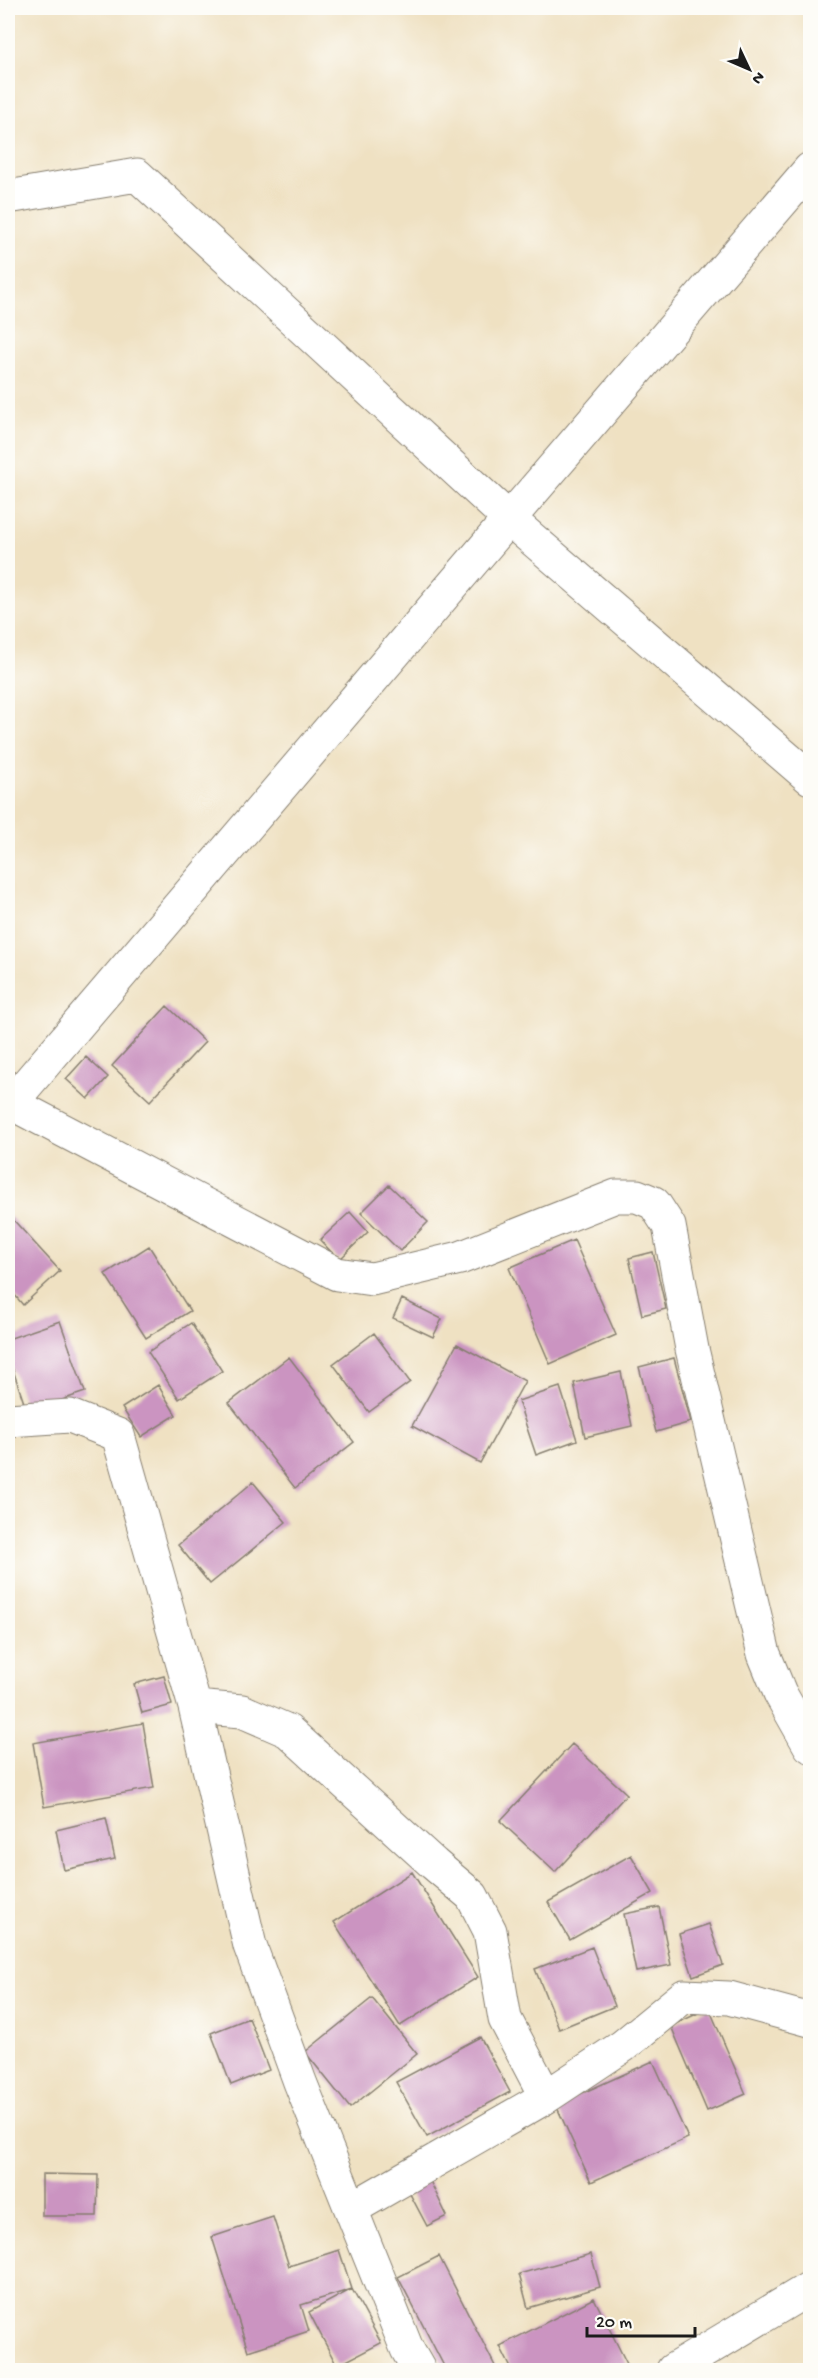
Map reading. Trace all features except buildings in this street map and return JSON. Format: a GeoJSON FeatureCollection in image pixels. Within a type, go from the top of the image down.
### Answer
{"type":"FeatureCollection","features":[{"type":"Feature","properties":{"kind":"street"},"geometry":{"type":"LineString","coordinates":[[810,169],[9,1102],[337,1274],[372,1279],[460,1258],[616,1196],[637,1196],[654,1203],[669,1226],[692,1349],[764,1654],[780,1693],[810,1746]]}},
{"type":"Feature","properties":{"kind":"street"},"geometry":{"type":"LineString","coordinates":[[8,197],[137,175],[509,519],[810,778]]}},
{"type":"Feature","properties":{"kind":"street"},"geometry":{"type":"LineString","coordinates":[[8,1420],[70,1416],[118,1435],[195,1707],[250,1946],[300,2082],[407,2349],[419,2370]]}},
{"type":"Feature","properties":{"kind":"street"},"geometry":{"type":"LineString","coordinates":[[195,1707],[242,1711],[288,1731],[472,1896],[490,1931],[505,2019],[546,2097]]}},
{"type":"Feature","properties":{"kind":"street"},"geometry":{"type":"LineString","coordinates":[[351,2209],[546,2097],[623,2046],[684,1996],[729,1998],[810,2020]]}},
{"type":"Feature","properties":{"kind":"street"},"geometry":{"type":"LineString","coordinates":[[673,2370],[810,2288]]}}]}
